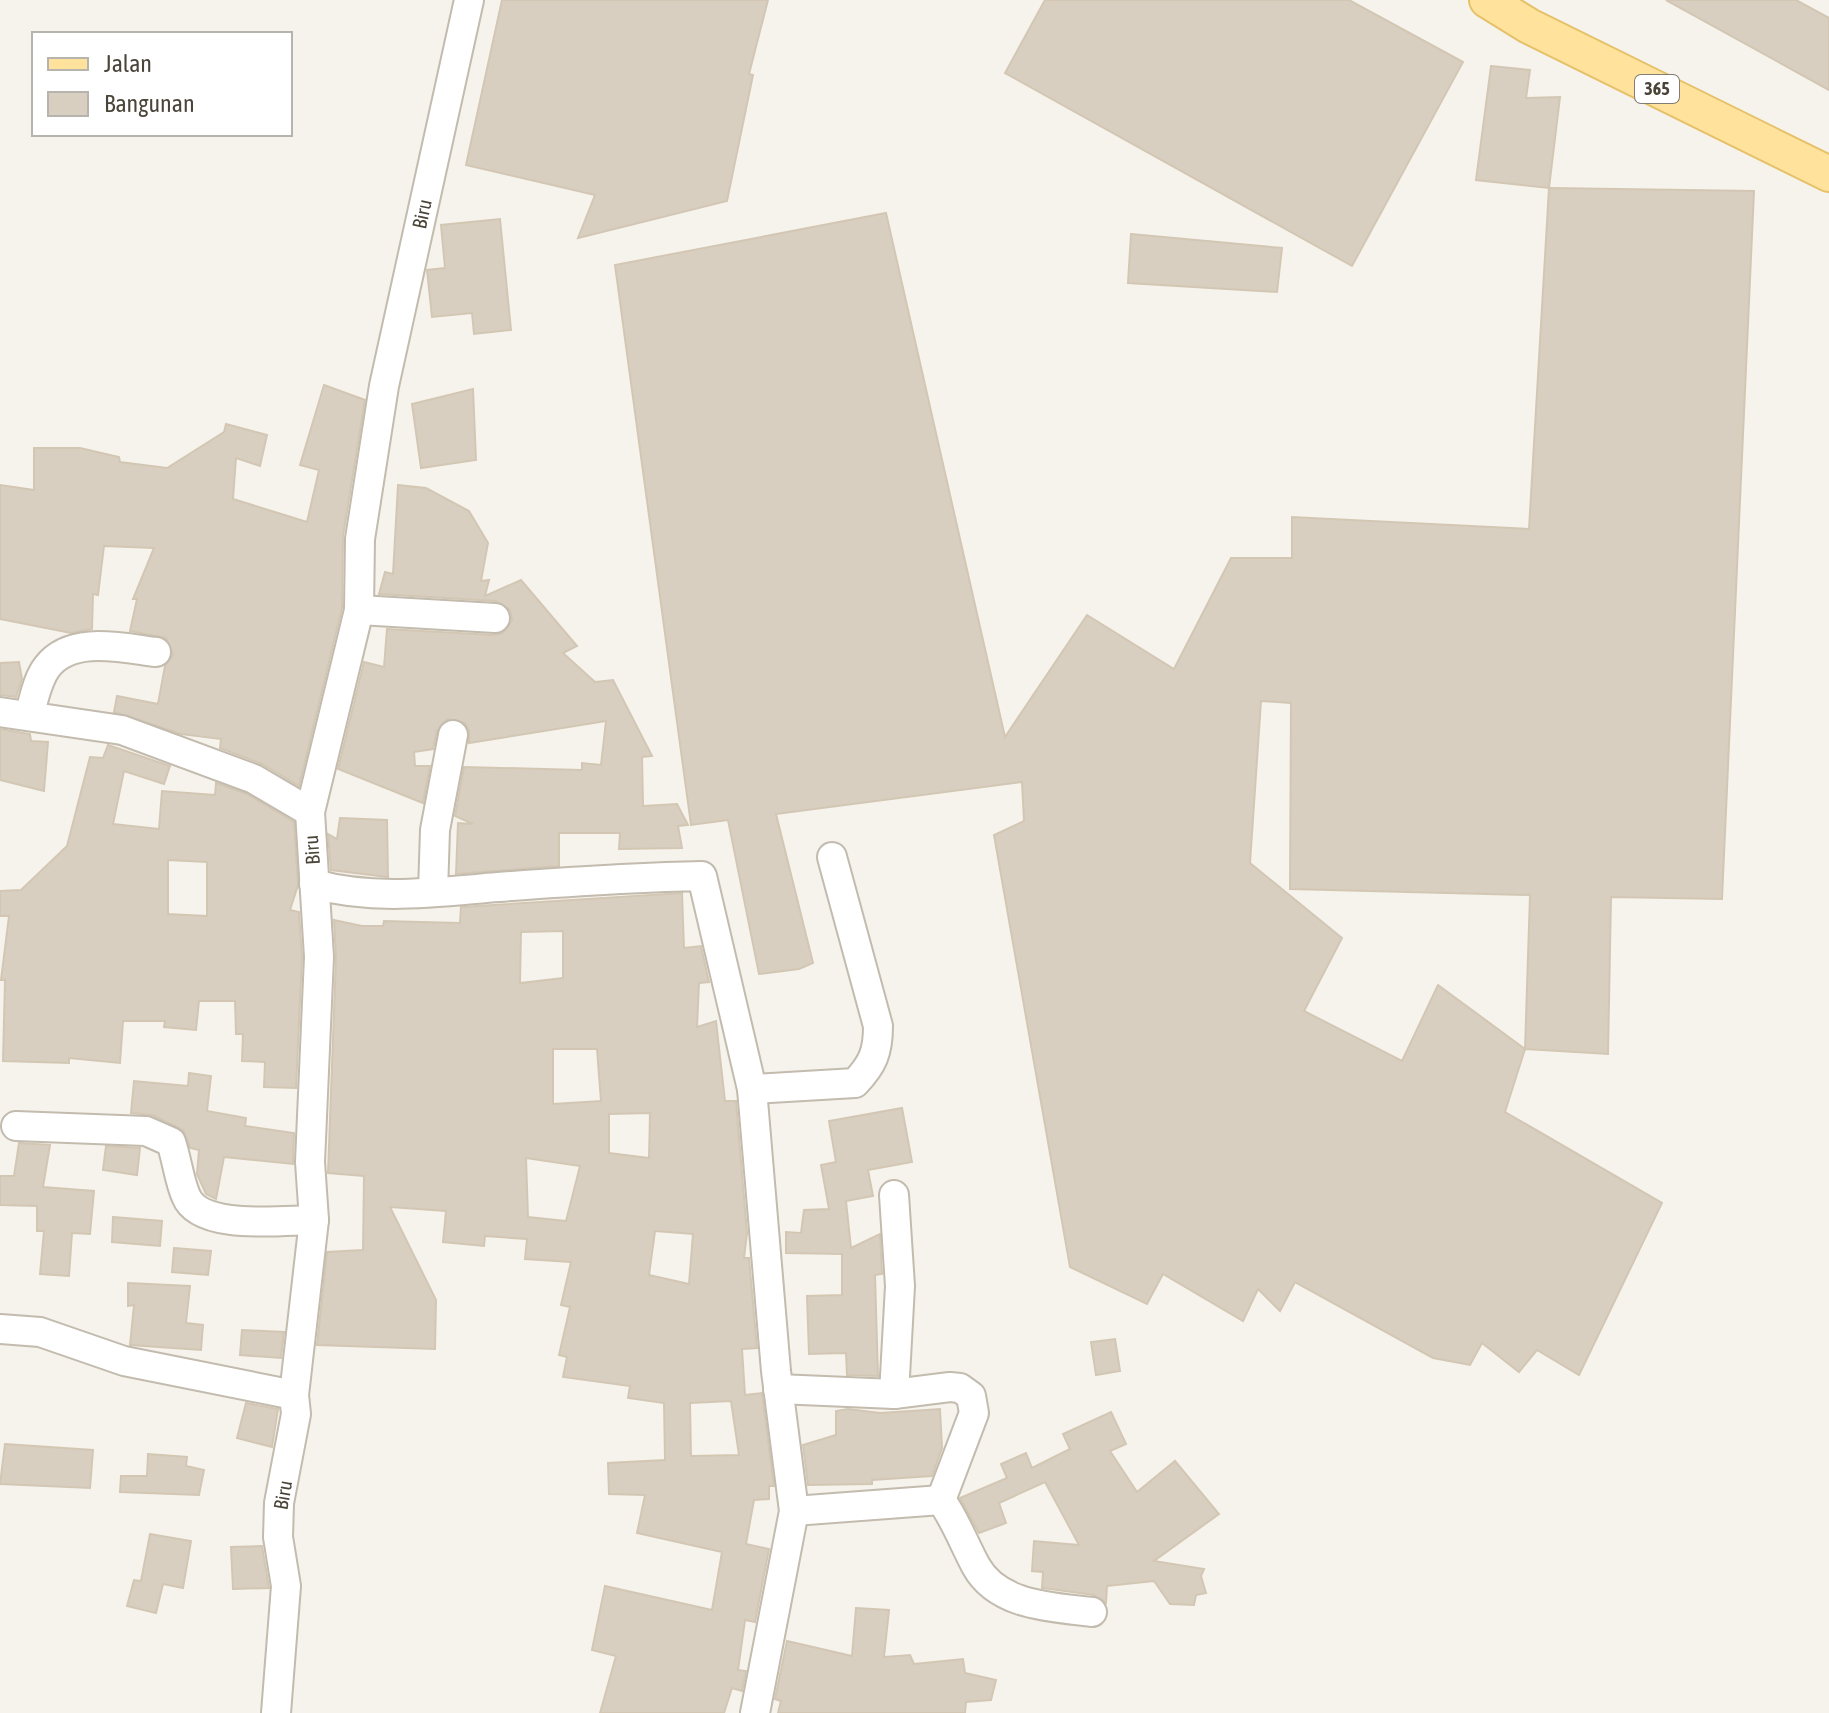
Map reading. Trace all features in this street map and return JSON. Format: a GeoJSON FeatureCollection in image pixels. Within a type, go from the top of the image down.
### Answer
{"type":"FeatureCollection","features":[{"type":"Feature","properties":{"kind":"main road","name":"365"},"geometry":{"type":"LineString","coordinates":[[1487,0],[1529,26],[1829,174]]}},
{"type":"Feature","properties":{"kind":"street","name":"Biru"},"geometry":{"type":"LineString","coordinates":[[276,1713],[286,1586],[278,1537],[279,1503],[296,1414],[294,1395],[314,1220],[310,1162],[319,957],[310,812],[359,610],[360,539],[384,386],[469,0]]}},
{"type":"Feature","properties":{"kind":"street"},"geometry":{"type":"LineString","coordinates":[[359,610],[495,618]]}},
{"type":"Feature","properties":{"kind":"street"},"geometry":{"type":"LineString","coordinates":[[29,715],[48,666],[69,651],[115,647],[156,652]]}},
{"type":"Feature","properties":{"kind":"street"},"geometry":{"type":"LineString","coordinates":[[0,712],[122,730],[178,748],[254,779],[310,812]]}},
{"type":"Feature","properties":{"kind":"street"},"geometry":{"type":"LineString","coordinates":[[433,892],[435,830],[453,735]]}},
{"type":"Feature","properties":{"kind":"street"},"geometry":{"type":"LineString","coordinates":[[752,1089],[855,1083],[872,1065],[878,1050],[878,1026],[832,857]]}},
{"type":"Feature","properties":{"kind":"street"},"geometry":{"type":"LineString","coordinates":[[314,884],[341,891],[433,892],[702,876],[752,1089],[778,1389],[794,1511],[755,1713]]}},
{"type":"Feature","properties":{"kind":"street"},"geometry":{"type":"LineString","coordinates":[[16,1126],[146,1131],[171,1142],[186,1197],[194,1210],[221,1220],[314,1220]]}},
{"type":"Feature","properties":{"kind":"street"},"geometry":{"type":"LineString","coordinates":[[894,1195],[900,1286],[894,1394]]}},
{"type":"Feature","properties":{"kind":"street"},"geometry":{"type":"LineString","coordinates":[[0,1329],[40,1332],[124,1361],[294,1395]]}},
{"type":"Feature","properties":{"kind":"street"},"geometry":{"type":"LineString","coordinates":[[778,1389],[894,1394],[960,1388],[971,1396],[974,1413],[941,1500],[977,1567],[998,1589],[1045,1606],[1092,1612]]}},
{"type":"Feature","properties":{"kind":"street"},"geometry":{"type":"LineString","coordinates":[[794,1511],[941,1500]]}},
{"type":"Feature","properties":{"kind":"building"},"geometry":{"type":"Polygon","coordinates":[[[502,0],[768,0],[749,74],[753,75],[727,201],[578,238],[595,195],[466,165],[502,0]]]}},
{"type":"Feature","properties":{"kind":"building"},"geometry":{"type":"Polygon","coordinates":[[[1045,0],[1349,0],[1463,62],[1352,266],[1005,73],[1045,0]]]}},
{"type":"Feature","properties":{"kind":"building"},"geometry":{"type":"Polygon","coordinates":[[[1666,0],[1796,0],[1829,18],[1829,90],[1666,0]]]}},
{"type":"Feature","properties":{"kind":"building"},"geometry":{"type":"Polygon","coordinates":[[[1491,66],[1530,70],[1526,98],[1560,97],[1549,188],[1476,180],[1491,66]]]}},
{"type":"Feature","properties":{"kind":"building"},"geometry":{"type":"Polygon","coordinates":[[[1549,188],[1754,191],[1722,899],[1611,897],[1608,1054],[1525,1049],[1505,1112],[1662,1203],[1579,1375],[1537,1350],[1519,1372],[1482,1343],[1470,1365],[1433,1358],[1295,1282],[1280,1311],[1258,1289],[1243,1321],[1163,1274],[1147,1304],[1070,1267],[994,835],[1024,821],[1022,782],[776,814],[813,963],[799,969],[759,974],[728,820],[691,825],[615,265],[886,213],[1005,737],[1087,615],[1174,669],[1231,558],[1292,558],[1292,517],[1529,529],[1549,188]],[[1261,701],[1250,863],[1342,938],[1304,1011],[1402,1061],[1438,985],[1525,1049],[1530,895],[1290,889],[1291,703],[1261,701]]]}},
{"type":"Feature","properties":{"kind":"building"},"geometry":{"type":"Polygon","coordinates":[[[500,219],[511,330],[474,334],[472,313],[432,317],[427,270],[445,268],[441,225],[500,219]]]}},
{"type":"Feature","properties":{"kind":"building"},"geometry":{"type":"Polygon","coordinates":[[[1131,234],[1282,248],[1277,292],[1128,283],[1131,234]]]}},
{"type":"Feature","properties":{"kind":"building"},"geometry":{"type":"Polygon","coordinates":[[[324,385],[365,400],[343,536],[342,608],[299,786],[262,764],[220,748],[221,739],[181,734],[114,712],[117,696],[158,704],[165,666],[173,655],[166,638],[130,631],[137,599],[133,599],[154,548],[104,546],[98,595],[93,594],[92,629],[71,633],[0,619],[0,485],[34,490],[34,448],[80,448],[119,457],[120,462],[167,468],[224,432],[226,424],[267,435],[260,466],[236,458],[233,499],[307,522],[319,470],[300,465],[324,385]]]}},
{"type":"Feature","properties":{"kind":"building"},"geometry":{"type":"Polygon","coordinates":[[[473,389],[476,460],[421,468],[412,404],[473,389]]]}},
{"type":"Feature","properties":{"kind":"building"},"geometry":{"type":"Polygon","coordinates":[[[398,485],[426,488],[469,511],[488,543],[481,581],[489,580],[485,596],[521,580],[577,646],[563,653],[595,682],[613,680],[652,756],[642,757],[643,806],[677,804],[688,825],[678,826],[682,848],[619,849],[620,833],[559,833],[559,866],[456,874],[458,823],[473,824],[455,816],[464,767],[582,770],[582,763],[601,765],[606,721],[469,743],[469,730],[465,723],[447,719],[437,731],[433,749],[414,752],[415,766],[430,766],[423,803],[338,769],[364,662],[384,667],[387,629],[494,635],[503,633],[512,620],[510,610],[496,601],[379,594],[385,572],[393,574],[398,485]]]}},
{"type":"Feature","properties":{"kind":"building"},"geometry":{"type":"Polygon","coordinates":[[[19,662],[22,679],[16,697],[0,695],[0,663],[19,662]]]}},
{"type":"Feature","properties":{"kind":"building"},"geometry":{"type":"Polygon","coordinates":[[[0,729],[30,734],[31,741],[48,742],[44,791],[0,780],[0,729]]]}},
{"type":"Feature","properties":{"kind":"building"},"geometry":{"type":"Polygon","coordinates":[[[108,745],[170,766],[164,784],[124,771],[113,824],[159,829],[162,791],[215,795],[216,783],[247,794],[294,822],[298,885],[290,910],[299,912],[302,957],[296,1088],[264,1087],[265,1062],[242,1061],[243,1034],[236,1034],[235,1001],[199,1001],[196,1030],[164,1027],[165,1021],[123,1021],[120,1063],[69,1058],[69,1063],[3,1061],[5,980],[1,980],[9,916],[0,916],[0,891],[21,890],[67,846],[90,757],[103,758],[108,745]],[[168,860],[168,914],[207,916],[207,862],[168,860]]]}},
{"type":"Feature","properties":{"kind":"building"},"geometry":{"type":"Polygon","coordinates":[[[340,818],[387,820],[388,877],[331,870],[328,834],[337,839],[340,818]]]}},
{"type":"Feature","properties":{"kind":"building"},"geometry":{"type":"Polygon","coordinates":[[[682,893],[684,948],[701,946],[709,982],[699,983],[697,1027],[716,1021],[725,1101],[736,1101],[747,1233],[744,1258],[749,1258],[757,1348],[742,1349],[745,1395],[762,1393],[774,1486],[769,1486],[769,1499],[754,1500],[746,1544],[769,1549],[755,1622],[745,1620],[738,1670],[746,1671],[742,1691],[732,1688],[724,1713],[600,1713],[616,1656],[592,1650],[605,1586],[712,1610],[722,1552],[637,1533],[645,1495],[609,1494],[608,1463],[665,1460],[664,1403],[628,1398],[630,1386],[563,1377],[567,1357],[559,1355],[570,1307],[561,1305],[571,1262],[525,1259],[527,1239],[485,1236],[484,1246],[443,1242],[446,1211],[390,1207],[436,1300],[435,1349],[317,1345],[327,1252],[363,1250],[364,1176],[328,1173],[336,958],[334,920],[362,926],[383,926],[384,921],[460,923],[461,907],[682,893]],[[563,931],[521,932],[520,983],[563,978],[563,931]],[[553,1049],[553,1104],[601,1101],[597,1049],[553,1049]],[[650,1113],[609,1114],[609,1153],[649,1158],[650,1113]],[[526,1158],[528,1217],[566,1221],[580,1166],[526,1158]],[[655,1231],[649,1275],[689,1284],[693,1234],[655,1231]],[[731,1401],[690,1403],[691,1456],[739,1455],[731,1401]]]}},
{"type":"Feature","properties":{"kind":"building"},"geometry":{"type":"Polygon","coordinates":[[[189,1073],[211,1076],[207,1111],[246,1118],[245,1126],[294,1133],[293,1164],[224,1157],[216,1199],[206,1194],[197,1174],[199,1150],[190,1148],[183,1130],[152,1115],[131,1113],[134,1081],[188,1086],[189,1073]]]}},
{"type":"Feature","properties":{"kind":"building"},"geometry":{"type":"Polygon","coordinates":[[[902,1108],[912,1162],[868,1170],[873,1196],[846,1201],[851,1248],[880,1234],[882,1274],[875,1275],[878,1376],[847,1375],[846,1353],[809,1354],[807,1296],[842,1295],[842,1254],[786,1253],[786,1232],[801,1233],[804,1210],[829,1209],[821,1165],[836,1162],[829,1121],[902,1108]]]}},
{"type":"Feature","properties":{"kind":"building"},"geometry":{"type":"Polygon","coordinates":[[[19,1143],[50,1145],[43,1187],[94,1191],[90,1234],[72,1233],[69,1276],[40,1274],[44,1231],[37,1231],[37,1206],[0,1205],[0,1176],[14,1176],[19,1143]]]}},
{"type":"Feature","properties":{"kind":"building"},"geometry":{"type":"Polygon","coordinates":[[[106,1146],[140,1148],[137,1175],[103,1170],[106,1146]]]}},
{"type":"Feature","properties":{"kind":"building"},"geometry":{"type":"Polygon","coordinates":[[[113,1217],[162,1221],[160,1246],[112,1242],[113,1217]]]}},
{"type":"Feature","properties":{"kind":"building"},"geometry":{"type":"Polygon","coordinates":[[[174,1248],[211,1251],[208,1275],[172,1272],[174,1248]]]}},
{"type":"Feature","properties":{"kind":"building"},"geometry":{"type":"Polygon","coordinates":[[[128,1283],[190,1286],[186,1323],[203,1325],[201,1350],[130,1345],[134,1305],[128,1306],[128,1283]]]}},
{"type":"Feature","properties":{"kind":"building"},"geometry":{"type":"Polygon","coordinates":[[[242,1330],[284,1332],[281,1358],[240,1355],[242,1330]]]}},
{"type":"Feature","properties":{"kind":"building"},"geometry":{"type":"Polygon","coordinates":[[[1115,1339],[1120,1371],[1096,1375],[1091,1342],[1115,1339]]]}},
{"type":"Feature","properties":{"kind":"building"},"geometry":{"type":"Polygon","coordinates":[[[246,1403],[278,1409],[272,1447],[237,1438],[246,1403]]]}},
{"type":"Feature","properties":{"kind":"building"},"geometry":{"type":"Polygon","coordinates":[[[848,1409],[880,1413],[940,1409],[942,1448],[932,1476],[872,1480],[872,1484],[808,1485],[803,1445],[836,1435],[836,1411],[848,1409]]]}},
{"type":"Feature","properties":{"kind":"building"},"geometry":{"type":"Polygon","coordinates":[[[1111,1412],[1126,1444],[1110,1451],[1137,1492],[1175,1461],[1219,1514],[1154,1561],[1204,1569],[1201,1576],[1206,1593],[1196,1595],[1194,1605],[1170,1604],[1154,1581],[1107,1586],[1106,1603],[1094,1595],[1042,1588],[1043,1572],[1032,1571],[1034,1541],[1079,1545],[1045,1482],[999,1503],[1006,1523],[979,1533],[960,1498],[1007,1478],[1001,1464],[1026,1453],[1032,1468],[1070,1449],[1063,1434],[1111,1412]]]}},
{"type":"Feature","properties":{"kind":"building"},"geometry":{"type":"Polygon","coordinates":[[[5,1444],[93,1450],[90,1488],[0,1484],[5,1444]]]}},
{"type":"Feature","properties":{"kind":"building"},"geometry":{"type":"Polygon","coordinates":[[[148,1454],[187,1457],[186,1466],[204,1470],[199,1495],[120,1492],[121,1476],[147,1476],[148,1454]]]}},
{"type":"Feature","properties":{"kind":"building"},"geometry":{"type":"Polygon","coordinates":[[[150,1534],[191,1541],[183,1588],[163,1584],[156,1613],[127,1606],[134,1580],[141,1581],[150,1534]]]}},
{"type":"Feature","properties":{"kind":"building"},"geometry":{"type":"Polygon","coordinates":[[[262,1546],[269,1588],[233,1589],[231,1547],[262,1546]]]}},
{"type":"Feature","properties":{"kind":"building"},"geometry":{"type":"Polygon","coordinates":[[[856,1608],[889,1610],[884,1657],[910,1655],[914,1664],[963,1659],[965,1673],[996,1680],[991,1700],[966,1702],[965,1713],[778,1713],[781,1701],[775,1699],[787,1641],[852,1656],[856,1608]]]}}]}
